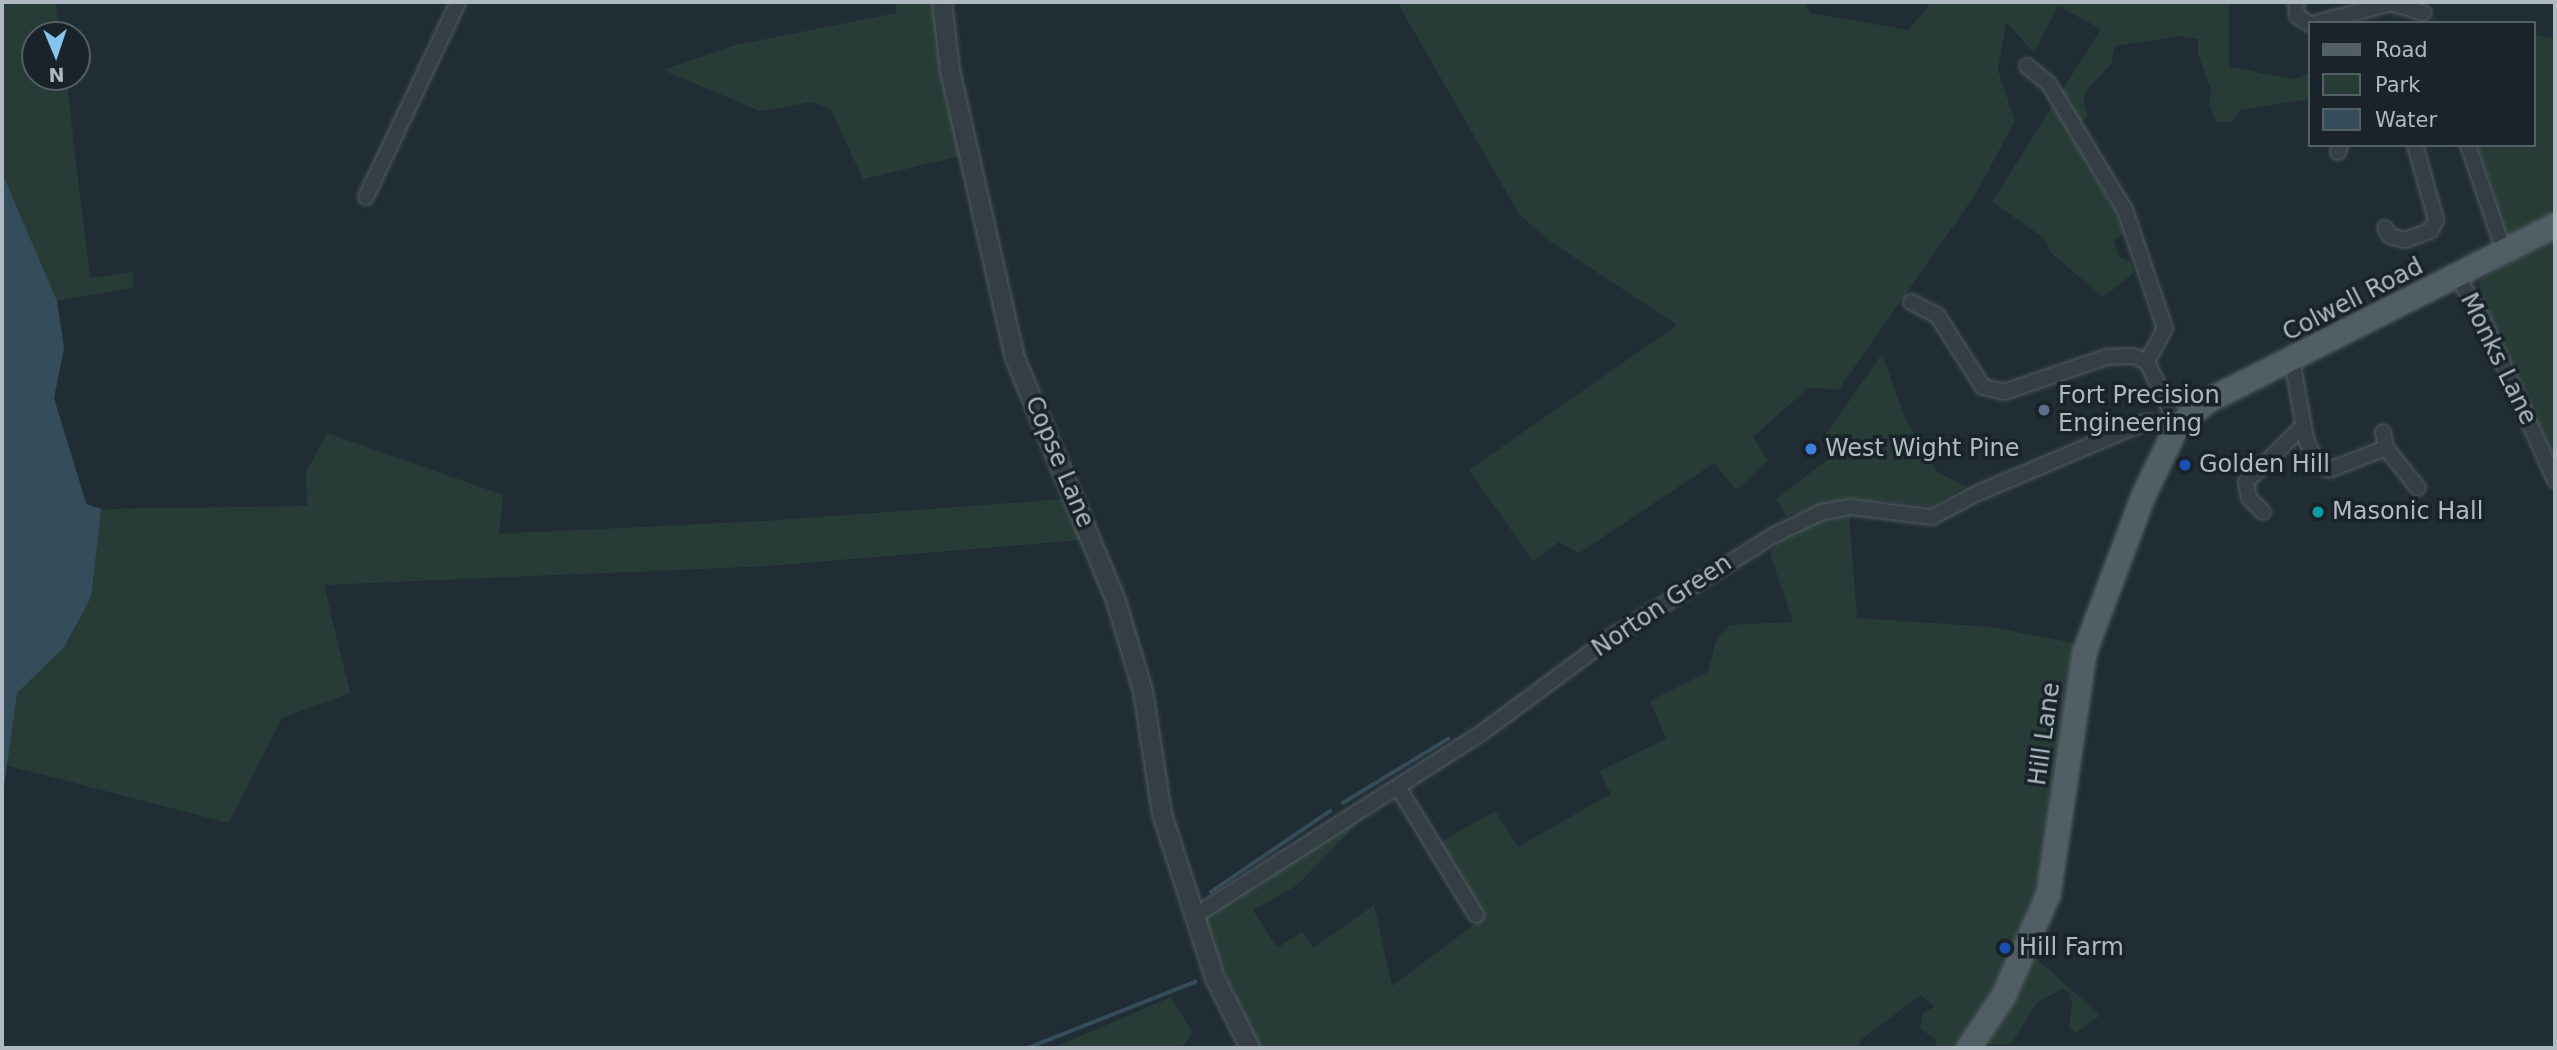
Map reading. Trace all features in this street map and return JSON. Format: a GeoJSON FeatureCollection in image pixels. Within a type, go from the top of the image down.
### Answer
{"type":"FeatureCollection","features":[{"type":"Feature","properties":{"kind":"main road","name":"Colwell Road"},"geometry":{"type":"LineString","coordinates":[[2177,425],[2208,400],[2457,276],[2503,248],[2555,225]]}},
{"type":"Feature","properties":{"kind":"main road","name":"Hill Lane"},"geometry":{"type":"LineString","coordinates":[[1968,1048],[2008,985],[2048,894],[2084,652],[2143,495],[2177,425]]}},
{"type":"Feature","properties":{"kind":"street"},"geometry":{"type":"LineString","coordinates":[[366,197],[458,2]]}},
{"type":"Feature","properties":{"kind":"street","name":"Copse Lane"},"geometry":{"type":"LineString","coordinates":[[942,2],[950,69],[1015,358],[1116,601],[1143,691],[1161,814],[1215,978],[1250,1048]]}},
{"type":"Feature","properties":{"kind":"street"},"geometry":{"type":"LineString","coordinates":[[2296,2],[2297,16],[2308,23]]}},
{"type":"Feature","properties":{"kind":"street"},"geometry":{"type":"LineString","coordinates":[[2323,21],[2390,3],[2425,13]]}},
{"type":"Feature","properties":{"kind":"street"},"geometry":{"type":"LineString","coordinates":[[2027,66],[2049,84],[2125,210],[2165,328],[2147,362]]}},
{"type":"Feature","properties":{"kind":"street"},"geometry":{"type":"LineString","coordinates":[[2385,228],[2390,236],[2405,240],[2430,231],[2436,220],[2416,147]]}},
{"type":"Feature","properties":{"kind":"street"},"geometry":{"type":"LineString","coordinates":[[2469,147],[2503,248]]}},
{"type":"Feature","properties":{"kind":"street","name":"Monks Lane"},"geometry":{"type":"LineString","coordinates":[[2457,276],[2482,317],[2555,480]]}},
{"type":"Feature","properties":{"kind":"street"},"geometry":{"type":"LineString","coordinates":[[1911,302],[1937,315],[1983,387],[2004,392],[2108,358],[2133,356],[2147,362],[2177,425]]}},
{"type":"Feature","properties":{"kind":"street"},"geometry":{"type":"LineString","coordinates":[[2292,360],[2303,426],[2315,460],[2329,470],[2386,448]]}},
{"type":"Feature","properties":{"kind":"street","name":"Norton Green"},"geometry":{"type":"LineString","coordinates":[[1193,917],[1483,732],[1610,638],[1774,535],[1822,512],[1850,508],[1932,517],[1978,493],[2145,422],[2177,425]]}},
{"type":"Feature","properties":{"kind":"street"},"geometry":{"type":"LineString","coordinates":[[2263,512],[2249,498],[2246,482],[2303,426]]}},
{"type":"Feature","properties":{"kind":"street"},"geometry":{"type":"LineString","coordinates":[[2383,432],[2386,448],[2418,488]]}},
{"type":"Feature","properties":{"kind":"street"},"geometry":{"type":"LineString","coordinates":[[1398,787],[1476,915]]}},
{"type":"Feature","properties":{"kind":"green space"},"geometry":{"type":"Polygon","coordinates":[[[2,2],[55,2],[58,21],[21,21],[21,91],[68,91],[90,278],[133,272],[134,287],[57,301],[64,348],[54,398],[87,504],[101,509],[307,506],[306,472],[327,433],[503,495],[499,534],[765,521],[1066,499],[1081,540],[767,566],[324,585],[350,693],[282,718],[229,823],[9,766],[2,755],[2,2]]]}},
{"type":"Feature","properties":{"kind":"green space"},"geometry":{"type":"Polygon","coordinates":[[[895,2],[933,2],[940,70],[960,156],[863,179],[831,110],[812,102],[760,111],[663,70],[732,46],[897,13],[895,2]]]}},
{"type":"Feature","properties":{"kind":"green space"},"geometry":{"type":"Polygon","coordinates":[[[1397,2],[1805,2],[1810,13],[1908,30],[1932,2],[2229,2],[2229,67],[2294,79],[2308,74],[2308,99],[2240,110],[2232,122],[2216,122],[2209,104],[2211,90],[2198,54],[2198,39],[2181,36],[2115,46],[2111,64],[2087,89],[2083,101],[2088,116],[2070,132],[2126,231],[2114,240],[2119,257],[2131,262],[2134,273],[2103,297],[2050,252],[2044,238],[1992,202],[2101,29],[2058,6],[2034,53],[2006,22],[1998,70],[2015,121],[1975,195],[1839,389],[1808,388],[1753,437],[1768,461],[1736,490],[1714,463],[1579,553],[1559,542],[1533,561],[1469,470],[1677,325],[1548,240],[1519,214],[1397,2]]]}},
{"type":"Feature","properties":{"kind":"green space"},"geometry":{"type":"Polygon","coordinates":[[[2536,34],[2555,39],[2555,218],[2503,248],[2487,200],[2497,204],[2478,147],[2536,147],[2536,34]]]}},
{"type":"Feature","properties":{"kind":"green space"},"geometry":{"type":"Polygon","coordinates":[[[2555,235],[2555,460],[2479,290],[2481,279],[2555,235]]]}},
{"type":"Feature","properties":{"kind":"green space"},"geometry":{"type":"Polygon","coordinates":[[[1882,354],[1904,416],[1936,471],[1966,487],[1930,506],[1849,498],[1786,516],[1776,499],[1834,455],[1824,437],[1882,354]]]}},
{"type":"Feature","properties":{"kind":"green space"},"geometry":{"type":"Polygon","coordinates":[[[1849,515],[1857,618],[1992,627],[2077,644],[2039,891],[1978,1048],[1934,1048],[1937,1041],[1920,1028],[1923,1013],[1934,1007],[1921,995],[1859,1041],[1861,1048],[1259,1048],[1199,913],[1352,816],[1357,824],[1296,886],[1253,910],[1277,948],[1302,932],[1313,948],[1374,905],[1392,986],[1483,918],[1434,846],[1495,811],[1518,847],[1611,794],[1599,771],[1666,739],[1650,701],[1708,672],[1717,638],[1730,625],[1793,622],[1770,554],[1783,536],[1823,519],[1849,515]]]}},
{"type":"Feature","properties":{"kind":"green space"},"geometry":{"type":"Polygon","coordinates":[[[2030,953],[2100,1015],[2076,1033],[2069,1028],[2072,1005],[2069,992],[2062,989],[2037,1003],[2011,1044],[1991,1045],[1980,1038],[2030,953]]]}},
{"type":"Feature","properties":{"kind":"green space"},"geometry":{"type":"Polygon","coordinates":[[[1171,997],[1192,1032],[1182,1048],[1053,1048],[1171,997]]]}},
{"type":"Feature","properties":{"kind":"water"},"geometry":{"type":"Polygon","coordinates":[[[2,173],[57,301],[64,348],[54,398],[86,504],[101,509],[91,597],[64,647],[17,693],[2,802],[2,173]]]}},
{"type":"Feature","properties":{"kind":"waterway"},"geometry":{"type":"LineString","coordinates":[[1343,803],[1448,739]]}},
{"type":"Feature","properties":{"kind":"waterway"},"geometry":{"type":"LineString","coordinates":[[1211,892],[1330,811]]}},
{"type":"Feature","properties":{"kind":"waterway"},"geometry":{"type":"LineString","coordinates":[[1028,1048],[1195,982]]}},
{"type":"Feature","properties":{"kind":"place","name":"Fort Precision Engineering"},"geometry":{"type":"Point","coordinates":[2044,410]}},
{"type":"Feature","properties":{"kind":"place","name":"West Wight Pine"},"geometry":{"type":"Point","coordinates":[1811,449]}},
{"type":"Feature","properties":{"kind":"place","name":"Golden Hill"},"geometry":{"type":"Point","coordinates":[2185,465]}},
{"type":"Feature","properties":{"kind":"place","name":"Masonic Hall"},"geometry":{"type":"Point","coordinates":[2318,512]}},
{"type":"Feature","properties":{"kind":"place","name":"Hill Farm"},"geometry":{"type":"Point","coordinates":[2005,948]}}]}
